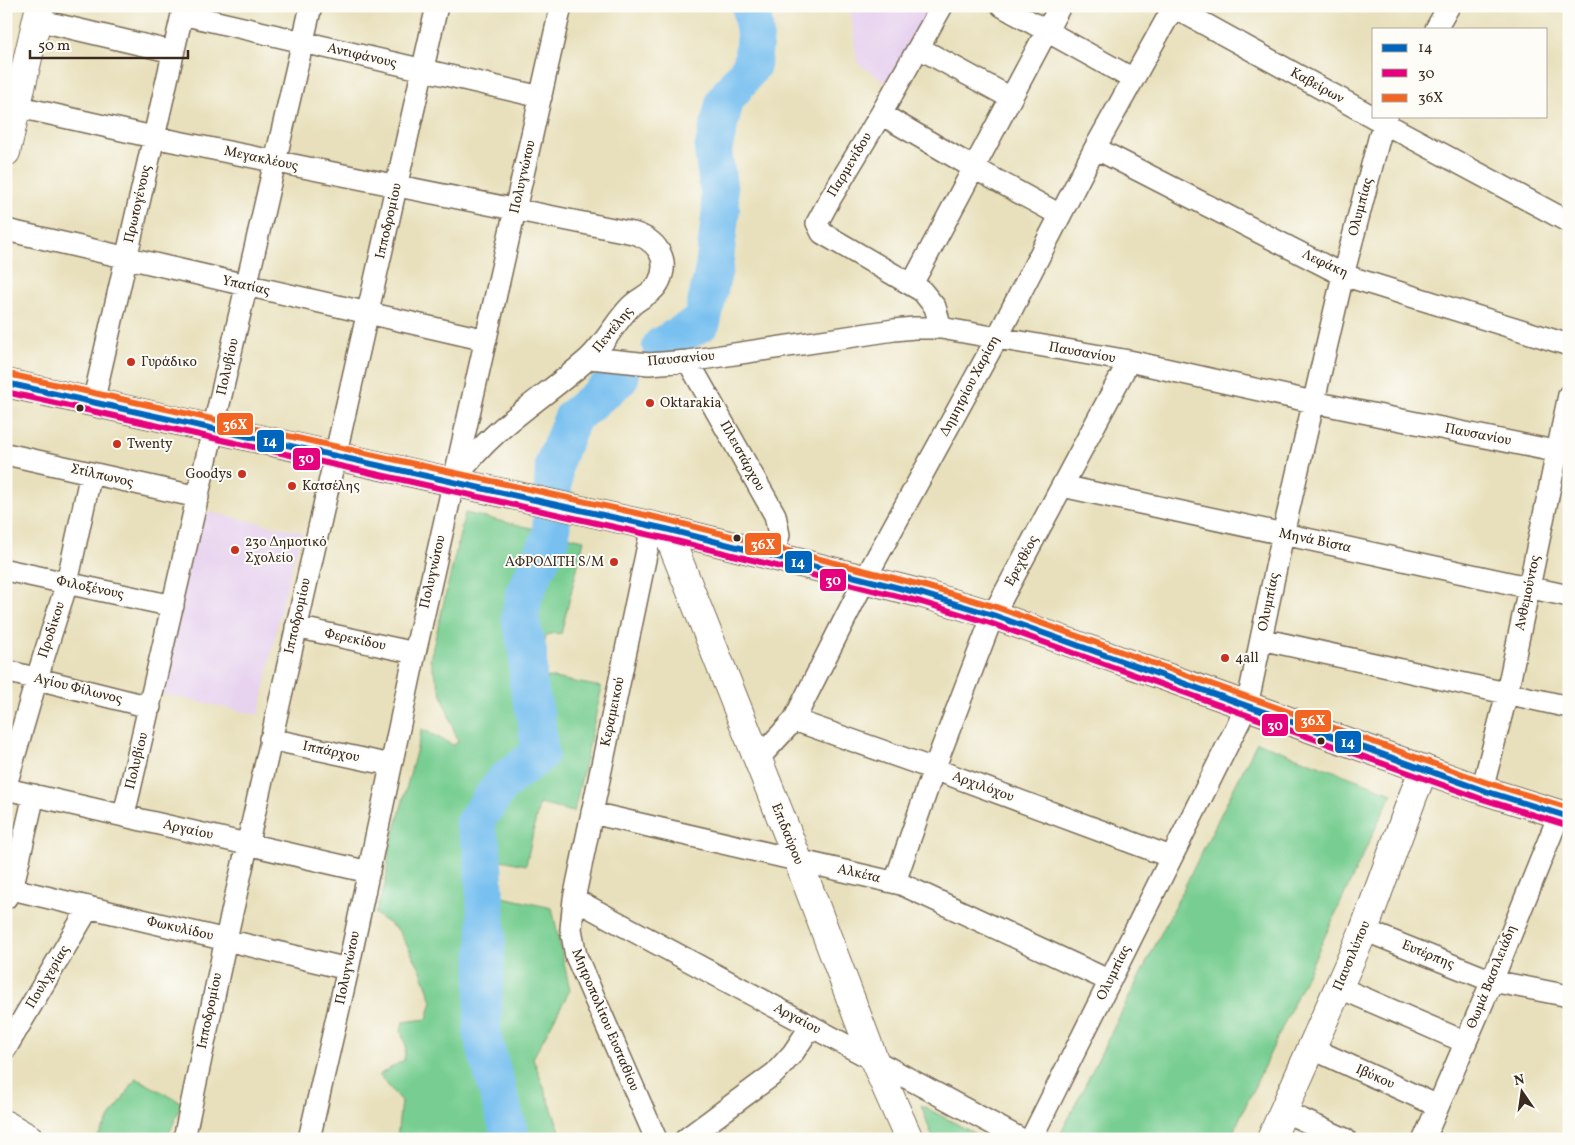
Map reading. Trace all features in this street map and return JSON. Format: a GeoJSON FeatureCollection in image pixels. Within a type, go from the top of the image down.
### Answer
{"type":"FeatureCollection","features":[{"type":"Feature","properties":{"kind":"main road"},"geometry":{"type":"LineString","coordinates":[[6,152],[12,105],[38,13]]}},
{"type":"Feature","properties":{"kind":"main road"},"geometry":{"type":"LineString","coordinates":[[6,383],[594,513],[773,555],[923,594],[993,616],[1482,790],[1564,816]]}},
{"type":"Feature","properties":{"kind":"main road","name":"Επιδαύρου"},"geometry":{"type":"LineString","coordinates":[[659,528],[758,759],[874,1060],[909,1139]]}},
{"type":"Feature","properties":{"kind":"main road","name":"Παυσιλύπου"},"geometry":{"type":"LineString","coordinates":[[1272,1139],[1364,930],[1424,769]]}},
{"type":"Feature","properties":{"kind":"main road"},"geometry":{"type":"LineString","coordinates":[[6,1125],[30,1139]]}},
{"type":"Feature","properties":{"kind":"street","name":"Πολυβίου"},"geometry":{"type":"LineString","coordinates":[[124,815],[310,6]]}},
{"type":"Feature","properties":{"kind":"street","name":"Ιπποδρομίου"},"geometry":{"type":"LineString","coordinates":[[184,1139],[270,739],[438,6]]}},
{"type":"Feature","properties":{"kind":"street","name":"Πολυγνώτου"},"geometry":{"type":"LineString","coordinates":[[309,1139],[369,872],[415,653],[561,6]]}},
{"type":"Feature","properties":{"kind":"street","name":"Παρμενίδου"},"geometry":{"type":"LineString","coordinates":[[912,284],[822,233],[817,223],[882,114],[942,6]]}},
{"type":"Feature","properties":{"kind":"street"},"geometry":{"type":"LineString","coordinates":[[1002,6],[1133,79]]}},
{"type":"Feature","properties":{"kind":"street"},"geometry":{"type":"LineString","coordinates":[[941,328],[932,302],[922,290],[912,284],[1060,6]]}},
{"type":"Feature","properties":{"kind":"street","name":"Δημητρίου Χαρίση"},"geometry":{"type":"LineString","coordinates":[[758,759],[794,720],[865,579],[997,338],[1095,148],[1173,6]]}},
{"type":"Feature","properties":{"kind":"street","name":"Καβείρων"},"geometry":{"type":"LineString","coordinates":[[1173,6],[1372,113]]}},
{"type":"Feature","properties":{"kind":"street"},"geometry":{"type":"LineString","coordinates":[[1437,28],[1449,6]]}},
{"type":"Feature","properties":{"kind":"street","name":"Αντιφάνους"},"geometry":{"type":"LineString","coordinates":[[183,10],[302,42],[541,98]]}},
{"type":"Feature","properties":{"kind":"street","name":"Πρωτογένους"},"geometry":{"type":"LineString","coordinates":[[93,403],[183,10]]}},
{"type":"Feature","properties":{"kind":"street"},"geometry":{"type":"LineString","coordinates":[[38,13],[173,52]]}},
{"type":"Feature","properties":{"kind":"street"},"geometry":{"type":"LineString","coordinates":[[919,48],[1011,98]]}},
{"type":"Feature","properties":{"kind":"street","name":"Μεγακλέους"},"geometry":{"type":"LineString","coordinates":[[12,105],[153,137],[516,210]]}},
{"type":"Feature","properties":{"kind":"street"},"geometry":{"type":"LineString","coordinates":[[882,114],[974,168],[1060,215]]}},
{"type":"Feature","properties":{"kind":"street","name":"Καβείρων"},"geometry":{"type":"LineString","coordinates":[[1386,120],[1569,222]]}},
{"type":"Feature","properties":{"kind":"street","name":"Ολυμπίας"},"geometry":{"type":"LineString","coordinates":[[1031,1139],[1247,706],[1283,534],[1342,275],[1386,120]]}},
{"type":"Feature","properties":{"kind":"street","name":"Λεφάκη"},"geometry":{"type":"LineString","coordinates":[[1095,148],[1342,275],[1569,345]]}},
{"type":"Feature","properties":{"kind":"street","name":"Πεντέλης"},"geometry":{"type":"LineString","coordinates":[[454,482],[474,454],[493,434],[590,358],[631,305],[658,285],[663,269],[659,252],[652,242],[639,235],[516,210]]}},
{"type":"Feature","properties":{"kind":"street","name":"Υπατίας"},"geometry":{"type":"LineString","coordinates":[[6,230],[486,340]]}},
{"type":"Feature","properties":{"kind":"street","name":"Παυσανίου"},"geometry":{"type":"LineString","coordinates":[[590,358],[649,364],[904,329],[941,328],[1129,362],[1313,402],[1563,452]]}},
{"type":"Feature","properties":{"kind":"street","name":"Πλειστάρχου"},"geometry":{"type":"LineString","coordinates":[[688,360],[775,515],[779,535],[773,555]]}},
{"type":"Feature","properties":{"kind":"street","name":"Ερεχθέος"},"geometry":{"type":"LineString","coordinates":[[895,882],[934,768],[993,616],[1129,362]]}},
{"type":"Feature","properties":{"kind":"street","name":"Ανθεμούντος"},"geometry":{"type":"LineString","coordinates":[[1482,790],[1507,693],[1530,587],[1563,452],[1569,395]]}},
{"type":"Feature","properties":{"kind":"street","name":"Στίλπωνος"},"geometry":{"type":"LineString","coordinates":[[6,454],[198,497]]}},
{"type":"Feature","properties":{"kind":"street","name":"Προδίκου"},"geometry":{"type":"LineString","coordinates":[[6,787],[37,678],[67,583],[91,474]]}},
{"type":"Feature","properties":{"kind":"street","name":"Μηνά Βίστα"},"geometry":{"type":"LineString","coordinates":[[1062,486],[1569,596]]}},
{"type":"Feature","properties":{"kind":"street","name":"Κεραμεικού"},"geometry":{"type":"LineString","coordinates":[[574,899],[592,813],[659,528]]}},
{"type":"Feature","properties":{"kind":"street","name":"Φιλοξένους"},"geometry":{"type":"LineString","coordinates":[[6,570],[173,606]]}},
{"type":"Feature","properties":{"kind":"street","name":"Φερεκίδου"},"geometry":{"type":"LineString","coordinates":[[296,627],[415,653]]}},
{"type":"Feature","properties":{"kind":"street"},"geometry":{"type":"LineString","coordinates":[[1261,639],[1569,707]]}},
{"type":"Feature","properties":{"kind":"street","name":"Αγίου Φίλωνος"},"geometry":{"type":"LineString","coordinates":[[6,671],[150,707]]}},
{"type":"Feature","properties":{"kind":"street","name":"Αρχιλόχου"},"geometry":{"type":"LineString","coordinates":[[794,720],[934,768],[1171,857]]}},
{"type":"Feature","properties":{"kind":"street","name":"Ιππάρχου"},"geometry":{"type":"LineString","coordinates":[[270,739],[391,765]]}},
{"type":"Feature","properties":{"kind":"street","name":"Αργαίου"},"geometry":{"type":"LineString","coordinates":[[6,787],[369,872]]}},
{"type":"Feature","properties":{"kind":"street"},"geometry":{"type":"LineString","coordinates":[[9,893],[34,795]]}},
{"type":"Feature","properties":{"kind":"street","name":"Αλκέτα"},"geometry":{"type":"LineString","coordinates":[[592,813],[895,882],[917,890],[1110,981]]}},
{"type":"Feature","properties":{"kind":"street","name":"Θωμά Βασιλειάδη"},"geometry":{"type":"LineString","coordinates":[[1424,1139],[1564,816]]}},
{"type":"Feature","properties":{"kind":"street","name":"Φωκυλίδου"},"geometry":{"type":"LineString","coordinates":[[9,893],[89,907],[348,968]]}},
{"type":"Feature","properties":{"kind":"street","name":"Αργαίου"},"geometry":{"type":"LineString","coordinates":[[574,899],[1021,1139]]}},
{"type":"Feature","properties":{"kind":"street","name":"Μητροπολίτου Ευσταθίου"},"geometry":{"type":"LineString","coordinates":[[574,899],[570,922],[574,950],[656,1139]]}},
{"type":"Feature","properties":{"kind":"street","name":"Πουλχερίας"},"geometry":{"type":"LineString","coordinates":[[6,1048],[89,907]]}},
{"type":"Feature","properties":{"kind":"street","name":"Ευτέρπης"},"geometry":{"type":"LineString","coordinates":[[1364,930],[1492,980],[1569,996]]}},
{"type":"Feature","properties":{"kind":"street"},"geometry":{"type":"LineString","coordinates":[[1338,987],[1465,1042]]}},
{"type":"Feature","properties":{"kind":"street"},"geometry":{"type":"LineString","coordinates":[[686,1139],[775,1073],[794,1053],[810,1026]]}},
{"type":"Feature","properties":{"kind":"street","name":"Ιβύκου"},"geometry":{"type":"LineString","coordinates":[[1311,1048],[1438,1106]]}},
{"type":"Feature","properties":{"kind":"street"},"geometry":{"type":"LineString","coordinates":[[1283,1111],[1345,1139]]}},
{"type":"Feature","properties":{"kind":"shaded area"},"geometry":{"type":"Polygon","coordinates":[[[850,6],[932,6],[889,84],[857,63],[850,6]]]}},
{"type":"Feature","properties":{"kind":"shaded area"},"geometry":{"type":"Polygon","coordinates":[[[199,510],[302,532],[282,603],[259,715],[158,693],[199,510]]]}},
{"type":"Feature","properties":{"kind":"green space"},"geometry":{"type":"Polygon","coordinates":[[[465,513],[584,540],[561,634],[553,633],[546,636],[539,672],[547,680],[548,677],[602,687],[574,812],[539,804],[526,865],[501,860],[494,895],[552,908],[570,990],[533,1058],[563,1139],[397,1139],[401,1101],[379,1075],[404,1060],[406,1046],[401,1032],[403,1022],[427,1019],[432,1001],[420,968],[398,930],[375,914],[386,881],[389,853],[422,729],[453,745],[458,742],[430,660],[465,513]]]}},
{"type":"Feature","properties":{"kind":"green space"},"geometry":{"type":"Polygon","coordinates":[[[1257,742],[1392,793],[1230,1139],[1058,1139],[1257,742]]]}},
{"type":"Feature","properties":{"kind":"green space"},"geometry":{"type":"Polygon","coordinates":[[[136,1078],[182,1103],[167,1139],[96,1139],[136,1078]]]}},
{"type":"Feature","properties":{"kind":"green space"},"geometry":{"type":"Polygon","coordinates":[[[921,1105],[985,1139],[933,1139],[921,1105]]]}},
{"type":"Feature","properties":{"kind":"waterway"},"geometry":{"type":"LineString","coordinates":[[661,346],[702,322],[714,268],[721,208],[713,150],[725,100],[752,65],[755,34],[751,6]]}},
{"type":"Feature","properties":{"kind":"waterway"},"geometry":{"type":"LineString","coordinates":[[511,1139],[482,1035],[487,932],[482,847],[474,823],[504,781],[540,754],[536,717],[528,684],[528,652],[520,618],[524,594],[551,537],[554,463],[573,417],[620,378]]}},
{"type":"Feature","properties":{"kind":"transit line","name":"36Χ"},"geometry":{"type":"LineString","coordinates":[[8,374],[668,520],[925,586],[996,607],[1485,782],[1569,808]]}},
{"type":"Feature","properties":{"kind":"transit line","name":"14"},"geometry":{"type":"LineString","coordinates":[[6,383],[666,529],[923,594],[993,615],[1482,790],[1569,817]]}},
{"type":"Feature","properties":{"kind":"transit line","name":"30"},"geometry":{"type":"LineString","coordinates":[[6,392],[664,538],[921,602],[990,623],[1479,798],[1566,825]]}},
{"type":"Feature","properties":{"kind":"place","name":"Γυράδικο"},"geometry":{"type":"Point","coordinates":[131,362]}},
{"type":"Feature","properties":{"kind":"place","name":"Oktarakia"},"geometry":{"type":"Point","coordinates":[650,403]}},
{"type":"Feature","properties":{"kind":"place","name":"Twenty"},"geometry":{"type":"Point","coordinates":[117,444]}},
{"type":"Feature","properties":{"kind":"place","name":"Goodys"},"geometry":{"type":"Point","coordinates":[242,474]}},
{"type":"Feature","properties":{"kind":"place","name":"Κατσέλης"},"geometry":{"type":"Point","coordinates":[292,486]}},
{"type":"Feature","properties":{"kind":"place","name":"23ο Δημοτικό Σχολείο"},"geometry":{"type":"Point","coordinates":[235,550]}},
{"type":"Feature","properties":{"kind":"place","name":"ΑΦΡΟΔΙΤΗ S/M"},"geometry":{"type":"Point","coordinates":[614,562]}},
{"type":"Feature","properties":{"kind":"place","name":"4all"},"geometry":{"type":"Point","coordinates":[1225,658]}}]}
